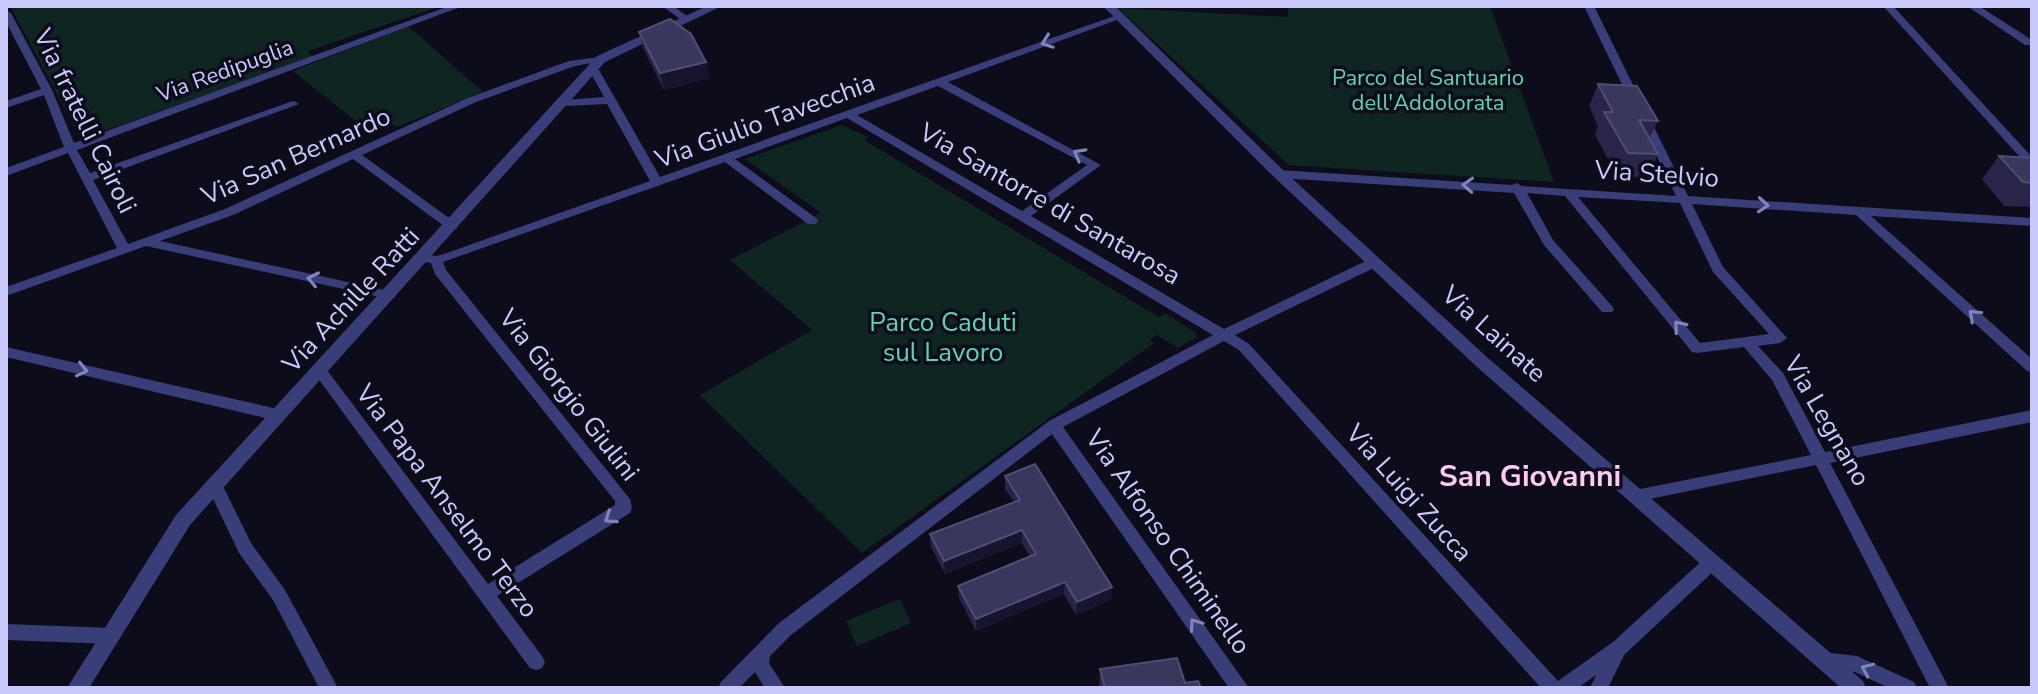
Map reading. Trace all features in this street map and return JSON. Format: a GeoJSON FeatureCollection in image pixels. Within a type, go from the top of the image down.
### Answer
{"type":"FeatureCollection","features":[{"type":"Feature","properties":{"kind":"street","name":"Via Redipuglia"},"geometry":{"type":"LineString","coordinates":[[6,172],[458,6]]}},
{"type":"Feature","properties":{"kind":"street"},"geometry":{"type":"LineString","coordinates":[[667,6],[686,19]]}},
{"type":"Feature","properties":{"kind":"street","name":"Via Achille Ratti"},"geometry":{"type":"LineString","coordinates":[[77,688],[169,541],[214,484],[389,295],[430,259],[452,226],[598,64],[716,6]]}},
{"type":"Feature","properties":{"kind":"street","name":"Via Legnano"},"geometry":{"type":"LineString","coordinates":[[1589,6],[1718,269],[1780,338],[1747,342]]}},
{"type":"Feature","properties":{"kind":"street"},"geometry":{"type":"LineString","coordinates":[[1888,6],[2027,153],[2032,164]]}},
{"type":"Feature","properties":{"kind":"street"},"geometry":{"type":"LineString","coordinates":[[1972,6],[2029,43]]}},
{"type":"Feature","properties":{"kind":"street","name":"Via Giulio Tavecchia"},"geometry":{"type":"LineString","coordinates":[[430,259],[851,116],[1115,11]]}},
{"type":"Feature","properties":{"kind":"street","name":"Via Lainate"},"geometry":{"type":"LineString","coordinates":[[1115,11],[1279,174],[1375,262],[1635,496],[1856,688]]}},
{"type":"Feature","properties":{"kind":"street","name":"Via fratelli Cairoli"},"geometry":{"type":"LineString","coordinates":[[6,13],[47,90],[71,149],[125,250]]}},
{"type":"Feature","properties":{"kind":"street","name":"Via San Bernardo"},"geometry":{"type":"LineString","coordinates":[[6,292],[229,212],[472,100],[573,63],[598,64]]}},
{"type":"Feature","properties":{"kind":"street"},"geometry":{"type":"LineString","coordinates":[[598,64],[611,100],[657,183]]}},
{"type":"Feature","properties":{"kind":"street"},"geometry":{"type":"LineString","coordinates":[[938,81],[1095,165],[1025,215]]}},
{"type":"Feature","properties":{"kind":"street"},"geometry":{"type":"LineString","coordinates":[[6,105],[47,90]]}},
{"type":"Feature","properties":{"kind":"street"},"geometry":{"type":"LineString","coordinates":[[565,103],[611,100]]}},
{"type":"Feature","properties":{"kind":"street"},"geometry":{"type":"LineString","coordinates":[[87,178],[294,104]]}},
{"type":"Feature","properties":{"kind":"street","name":"Via Santorre di Santarosa"},"geometry":{"type":"LineString","coordinates":[[851,116],[1226,334]]}},
{"type":"Feature","properties":{"kind":"street"},"geometry":{"type":"LineString","coordinates":[[355,155],[452,226]]}},
{"type":"Feature","properties":{"kind":"street"},"geometry":{"type":"LineString","coordinates":[[728,159],[812,221]]}},
{"type":"Feature","properties":{"kind":"street","name":"Via Stelvio"},"geometry":{"type":"LineString","coordinates":[[1279,174],[2032,222]]}},
{"type":"Feature","properties":{"kind":"street"},"geometry":{"type":"LineString","coordinates":[[1517,187],[1548,242],[1607,309]]}},
{"type":"Feature","properties":{"kind":"street"},"geometry":{"type":"LineString","coordinates":[[1567,191],[1697,348],[1747,342]]}},
{"type":"Feature","properties":{"kind":"street"},"geometry":{"type":"LineString","coordinates":[[1860,212],[2032,367]]}},
{"type":"Feature","properties":{"kind":"street"},"geometry":{"type":"LineString","coordinates":[[145,242],[389,295]]}},
{"type":"Feature","properties":{"kind":"street","name":"Via Giorgio Giulini"},"geometry":{"type":"LineString","coordinates":[[430,259],[622,499],[624,508],[487,593]]}},
{"type":"Feature","properties":{"kind":"street"},"geometry":{"type":"LineString","coordinates":[[727,688],[785,629],[1054,425],[1226,334],[1375,262]]}},
{"type":"Feature","properties":{"kind":"street","name":"Via Luigi Zucca"},"geometry":{"type":"LineString","coordinates":[[1226,334],[1244,347],[1563,687]]}},
{"type":"Feature","properties":{"kind":"street","name":"Via Legnano"},"geometry":{"type":"LineString","coordinates":[[1747,342],[1778,377],[1940,688]]}},
{"type":"Feature","properties":{"kind":"street"},"geometry":{"type":"LineString","coordinates":[[6,352],[278,415]]}},
{"type":"Feature","properties":{"kind":"street","name":"Via Papa Anselmo Terzo"},"geometry":{"type":"LineString","coordinates":[[319,370],[536,662]]}},
{"type":"Feature","properties":{"kind":"street"},"geometry":{"type":"LineString","coordinates":[[1635,496],[1822,461],[2032,416]]}},
{"type":"Feature","properties":{"kind":"street","name":"Via Alfonso Chiminello"},"geometry":{"type":"LineString","coordinates":[[1054,425],[1240,688]]}},
{"type":"Feature","properties":{"kind":"street"},"geometry":{"type":"LineString","coordinates":[[214,484],[245,548],[279,595],[329,688]]}},
{"type":"Feature","properties":{"kind":"street"},"geometry":{"type":"LineString","coordinates":[[1563,687],[1619,648],[1711,563]]}},
{"type":"Feature","properties":{"kind":"street"},"geometry":{"type":"LineString","coordinates":[[6,632],[111,636]]}},
{"type":"Feature","properties":{"kind":"street"},"geometry":{"type":"LineString","coordinates":[[1599,688],[1619,648]]}},
{"type":"Feature","properties":{"kind":"street"},"geometry":{"type":"LineString","coordinates":[[762,651],[760,665],[776,688]]}},
{"type":"Feature","properties":{"kind":"street"},"geometry":{"type":"LineString","coordinates":[[1823,660],[1857,664],[1908,688]]}},
{"type":"Feature","properties":{"kind":"green space"},"geometry":{"type":"Polygon","coordinates":[[[10,6],[441,6],[308,51],[312,57],[81,139],[10,6]]]}},
{"type":"Feature","properties":{"kind":"green space","name":"Parco del Santuario dell'Addolorata"},"geometry":{"type":"Polygon","coordinates":[[[1288,6],[1490,6],[1554,182],[1289,165],[1118,8],[1288,17],[1288,6]]]}},
{"type":"Feature","properties":{"kind":"green space"},"geometry":{"type":"Polygon","coordinates":[[[408,26],[483,92],[397,127],[373,115],[357,122],[293,71],[408,26]]]}},
{"type":"Feature","properties":{"kind":"green space","name":"Parco Caduti sul Lavoro"},"geometry":{"type":"Polygon","coordinates":[[[842,125],[868,137],[864,140],[1159,317],[1164,313],[1195,332],[1197,337],[1178,348],[1157,335],[1150,340],[1154,343],[862,553],[700,395],[812,330],[730,260],[821,213],[745,159],[842,125]]]}},
{"type":"Feature","properties":{"kind":"green space"},"geometry":{"type":"Polygon","coordinates":[[[900,599],[911,623],[857,646],[846,621],[900,599]]]}},
{"type":"Feature","properties":{"kind":"building"},"geometry":{"type":"Polygon","coordinates":[[[670,19],[691,34],[706,62],[660,73],[639,32],[670,19]]]}},
{"type":"Feature","properties":{"kind":"building"},"geometry":{"type":"Polygon","coordinates":[[[1598,84],[1637,86],[1658,121],[1639,120],[1658,154],[1628,153],[1604,112],[1613,112],[1598,84]]]}},
{"type":"Feature","properties":{"kind":"building"},"geometry":{"type":"Polygon","coordinates":[[[1999,156],[2032,158],[2032,183],[2023,182],[1999,156]]]}},
{"type":"Feature","properties":{"kind":"building"},"geometry":{"type":"Polygon","coordinates":[[[1035,464],[1112,587],[1077,602],[1065,582],[976,619],[958,586],[1036,554],[1022,530],[944,561],[930,534],[1020,500],[1005,476],[1035,464]]]}},
{"type":"Feature","properties":{"kind":"building"},"geometry":{"type":"Polygon","coordinates":[[[1177,658],[1185,683],[1198,681],[1201,688],[1105,688],[1100,669],[1177,658]]]}},
{"type":"Feature","properties":{"kind":"district","name":"San Giovanni"},"geometry":{"type":"Point","coordinates":[1530,476]}}]}
